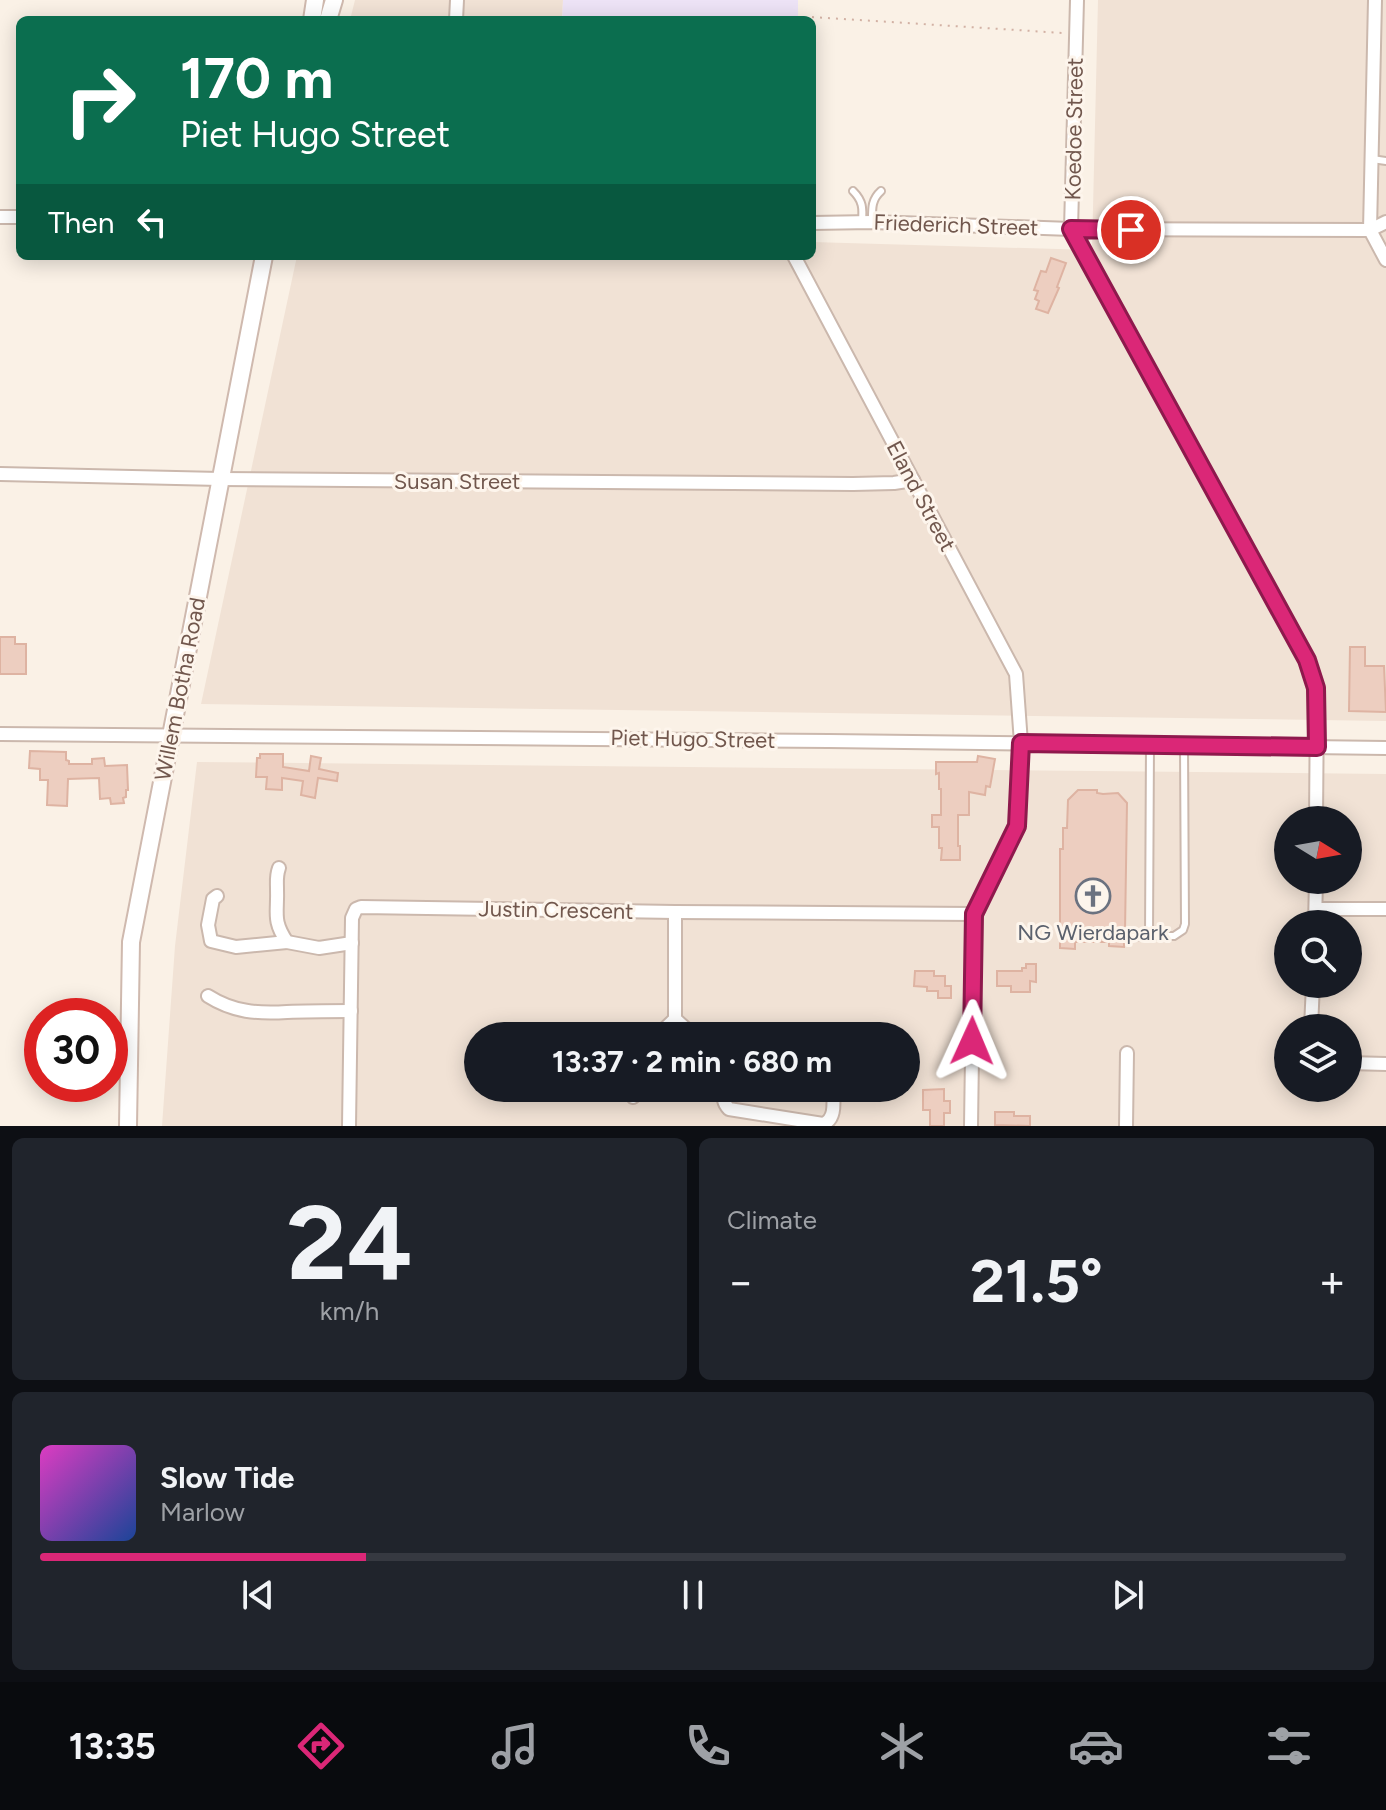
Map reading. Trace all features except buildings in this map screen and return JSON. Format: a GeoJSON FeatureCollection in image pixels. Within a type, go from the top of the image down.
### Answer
{"type":"FeatureCollection","features":[{"type":"Feature","properties":{"kind":"street","name":"Koedoe Street"},"geometry":{"type":"LineString","coordinates":[[1077,0],[1071,229],[1307,660],[1316,688],[1316,806]]}},
{"type":"Feature","properties":{"kind":"street"},"geometry":{"type":"LineString","coordinates":[[1375,0],[1370,230],[1386,260]]}},
{"type":"Feature","properties":{"kind":"street","name":"Friederich Street"},"geometry":{"type":"LineString","coordinates":[[816,223],[1071,229],[1370,230],[1386,222]]}},
{"type":"Feature","properties":{"kind":"street","name":"Willem Botha Road"},"geometry":{"type":"LineString","coordinates":[[128,1126],[130,947],[263,260]]}},
{"type":"Feature","properties":{"kind":"street","name":"Eland Street"},"geometry":{"type":"LineString","coordinates":[[796,260],[1014,668],[1017,679],[1021,743],[1017,826],[974,914]]}},
{"type":"Feature","properties":{"kind":"street","name":"Susan Street"},"geometry":{"type":"LineString","coordinates":[[0,474],[838,484],[913,480]]}},
{"type":"Feature","properties":{"kind":"street","name":"Piet Hugo Street"},"geometry":{"type":"LineString","coordinates":[[0,734],[1386,748]]}},
{"type":"Feature","properties":{"kind":"street"},"geometry":{"type":"LineString","coordinates":[[279,868],[275,919],[287,942]]}},
{"type":"Feature","properties":{"kind":"street"},"geometry":{"type":"LineString","coordinates":[[1316,894],[1316,909],[1386,909]]}},
{"type":"Feature","properties":{"kind":"street"},"geometry":{"type":"LineString","coordinates":[[217,896],[213,899],[208,925],[211,941],[236,947],[287,942],[319,948],[352,943]]}},
{"type":"Feature","properties":{"kind":"street","name":"Justin Crescent"},"geometry":{"type":"LineString","coordinates":[[349,1126],[352,918],[356,909],[361,907],[974,914]]}},
{"type":"Feature","properties":{"kind":"street"},"geometry":{"type":"LineString","coordinates":[[672,1022],[675,1019],[675,912]]}},
{"type":"Feature","properties":{"kind":"street"},"geometry":{"type":"LineString","coordinates":[[971,1126],[974,914]]}},
{"type":"Feature","properties":{"kind":"street"},"geometry":{"type":"LineString","coordinates":[[208,996],[247,1013],[351,1011]]}},
{"type":"Feature","properties":{"kind":"street"},"geometry":{"type":"LineString","coordinates":[[675,1019],[678,1022]]}},
{"type":"Feature","properties":{"kind":"street"},"geometry":{"type":"LineString","coordinates":[[1126,1126],[1127,1053]]}},
{"type":"Feature","properties":{"kind":"street"},"geometry":{"type":"LineString","coordinates":[[1362,1063],[1386,1064]]}},
{"type":"Feature","properties":{"kind":"street"},"geometry":{"type":"LineString","coordinates":[[724,1102],[729,1109],[823,1124],[832,1117],[833,1102]]}},
{"type":"Feature","properties":{"kind":"lane"},"geometry":{"type":"LineString","coordinates":[[1372,159],[1386,161]]}},
{"type":"Feature","properties":{"kind":"lane"},"geometry":{"type":"LineString","coordinates":[[853,191],[859,196],[867,222]]}},
{"type":"Feature","properties":{"kind":"lane"},"geometry":{"type":"LineString","coordinates":[[867,222],[875,196],[881,191]]}},
{"type":"Feature","properties":{"kind":"lane"},"geometry":{"type":"LineString","coordinates":[[1149,936],[1150,744]]}},
{"type":"Feature","properties":{"kind":"lane"},"geometry":{"type":"LineString","coordinates":[[1126,937],[1174,936],[1183,930],[1185,924],[1184,745]]}},
{"type":"Feature","properties":{"kind":"path"},"geometry":{"type":"LineString","coordinates":[[816,17],[1076,34]]}},
{"type":"Feature","properties":{"kind":"shaded area"},"geometry":{"type":"Polygon","coordinates":[[[355,0],[563,0],[562,16],[351,16],[355,0]]]}},
{"type":"Feature","properties":{"kind":"shaded area"},"geometry":{"type":"Polygon","coordinates":[[[563,0],[798,0],[798,16],[562,16],[563,0]]]}},
{"type":"Feature","properties":{"kind":"shaded area"},"geometry":{"type":"Polygon","coordinates":[[[1098,0],[1386,0],[1386,721],[201,704],[296,260],[816,260],[816,242],[1092,250],[1098,0]]]}},
{"type":"Feature","properties":{"kind":"shaded area"},"geometry":{"type":"Polygon","coordinates":[[[197,762],[1386,774],[1386,1126],[162,1126],[175,946],[197,762]]]}},
{"type":"Feature","properties":{"kind":"place","name":"NG Wierdapark"},"geometry":{"type":"Point","coordinates":[1093,896]}},
{"type":"Feature","properties":{"kind":"route"},"geometry":{"type":"LineString","coordinates":[[972,1041],[974,914],[1017,826],[1021,743],[1317,747],[1317,696],[1307,660],[1071,229],[1131,230]]}}]}
